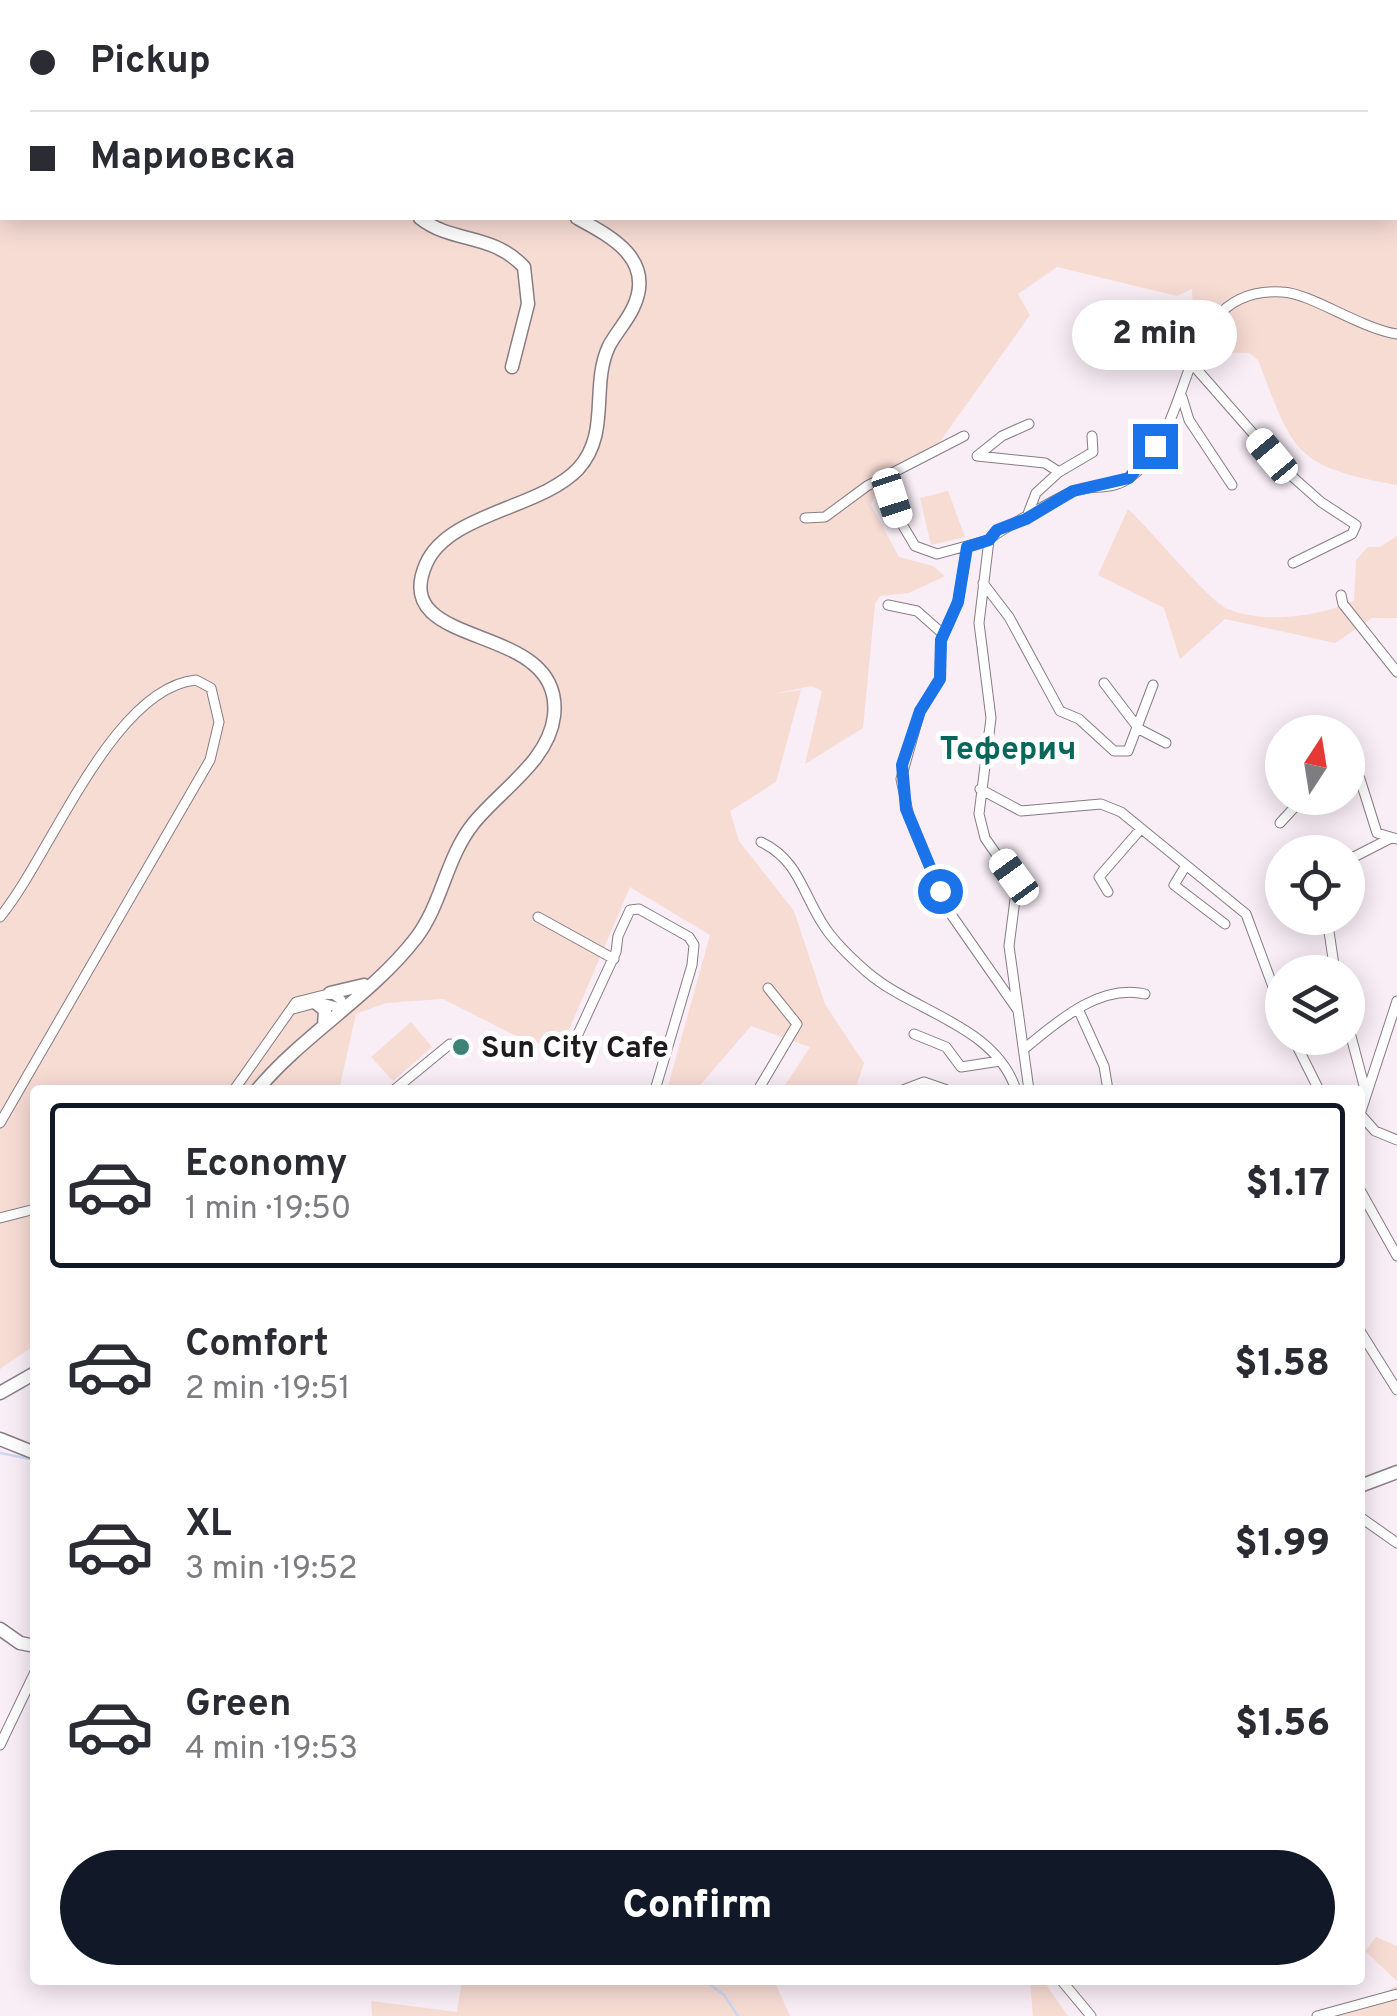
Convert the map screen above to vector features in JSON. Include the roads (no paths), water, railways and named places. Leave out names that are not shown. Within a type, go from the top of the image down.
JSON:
[{"type":"main road","points":[[424,220],[444,230],[490,241],[510,252],[524,267],[528,304],[512,368]]},
{"type":"main road","points":[[262,1085],[419,934],[456,850],[475,822],[538,753],[552,726],[554,700],[540,667],[505,646],[446,624],[425,606],[421,582],[436,546],[471,525],[547,492],[576,470],[594,444],[603,364],[633,309],[639,276],[623,246],[580,220]]},
{"type":"main road","points":[[330,993],[350,990],[375,979]]},
{"type":"main road","points":[[316,1003],[325,1010],[324,1026]]},
{"type":"main road","points":[[0,1393],[30,1376]]},
{"type":"main road","points":[[0,1440],[30,1451]]},
{"type":"main road","points":[[1365,1484],[1397,1472]]},
{"type":"main road","points":[[0,1629],[30,1645]]},
{"type":"street","points":[[1029,1085],[1009,938],[1017,884],[981,828],[980,789],[990,718],[980,651],[989,540],[997,530],[1026,519],[1073,491],[1120,483],[1140,467],[1182,394],[1211,319],[1270,292],[1289,292],[1397,334]]},
{"type":"street","points":[[1193,365],[1286,471],[1321,502],[1356,525],[1352,534],[1293,564]]},
{"type":"street","points":[[1182,394],[1189,420],[1232,485]]},
{"type":"street","points":[[1029,424],[978,451],[978,458],[1045,463],[1058,472]]},
{"type":"street","points":[[805,518],[826,517],[888,477],[964,436]]},
{"type":"street","points":[[1026,519],[1036,493],[1058,472],[1092,452],[1092,436]]},
{"type":"street","points":[[888,477],[899,519],[915,546],[937,554],[989,540]]},
{"type":"street","points":[[967,547],[958,602],[942,634],[940,679],[920,711],[902,765],[904,798],[948,910],[1019,1011]]},
{"type":"street","points":[[983,583],[1009,617],[1060,710],[1079,719],[1120,753],[1128,750],[1139,728],[1152,685]]},
{"type":"street","points":[[1340,595],[1342,604],[1397,672]]},
{"type":"street","points":[[888,605],[917,611],[942,634]]},
{"type":"street","points":[[0,917],[130,722],[171,686],[196,680],[211,688],[219,722],[210,760],[0,1123]]},
{"type":"street","points":[[1104,684],[1139,728],[1166,743]]},
{"type":"street","points":[[980,789],[1021,811],[1112,806],[1184,867],[1236,902],[1250,920],[1265,963]]},
{"type":"street","points":[[1365,796],[1377,833],[1394,839]]},
{"type":"street","points":[[1280,823],[1287,815]]},
{"type":"street","points":[[1108,892],[1100,878],[1139,830]]},
{"type":"street","points":[[1365,852],[1394,839]]},
{"type":"street","points":[[761,842],[779,851],[794,866],[822,924],[870,974],[935,1010],[1000,1061],[1013,1085]]},
{"type":"street","points":[[1184,867],[1175,879],[1178,890],[1225,924]]},
{"type":"street","points":[[578,1034],[633,909],[678,930],[694,945],[692,965],[656,1085]]},
{"type":"street","points":[[538,917],[614,958]]},
{"type":"street","points":[[761,1085],[797,1024],[768,988]]},
{"type":"street","points":[[238,1085],[289,1012],[302,998],[330,993],[341,1000],[343,1010],[316,1003],[289,1012]]},
{"type":"street","points":[[1024,1049],[1106,994],[1145,994]]},
{"type":"street","points":[[1366,1100],[1397,1001]]},
{"type":"street","points":[[1079,1011],[1104,1066],[1107,1085]]},
{"type":"street","points":[[914,1034],[946,1047],[960,1068],[1000,1061]]},
{"type":"street","points":[[400,1085],[450,1044]]},
{"type":"street","points":[[1301,1055],[1316,1085]]},
{"type":"street","points":[[1358,1055],[1364,1085]]},
{"type":"street","points":[[1365,1090],[1366,1100]]},
{"type":"street","points":[[1365,1120],[1375,1131],[1397,1140]]},
{"type":"street","points":[[1365,1199],[1397,1256]]},
{"type":"street","points":[[0,1218],[30,1210]]},
{"type":"street","points":[[1365,1340],[1397,1390]]},
{"type":"street","points":[[1365,1521],[1397,1543]]},
{"type":"street","points":[[0,1746],[30,1683]]},
{"type":"street","points":[[1065,1985],[1090,2016]]},
{"type":"street","points":[[1317,2016],[1397,1994]]},
{"type":"waterway","points":[[0,1453],[30,1459]]},
{"type":"waterway","points":[[711,1985],[724,1995],[738,2016]]},
{"type":"place","name":"Sun City Cafe","points":[[461,1047]]},
{"type":"district","name":"Теферич","points":[[1008,748]]}]
